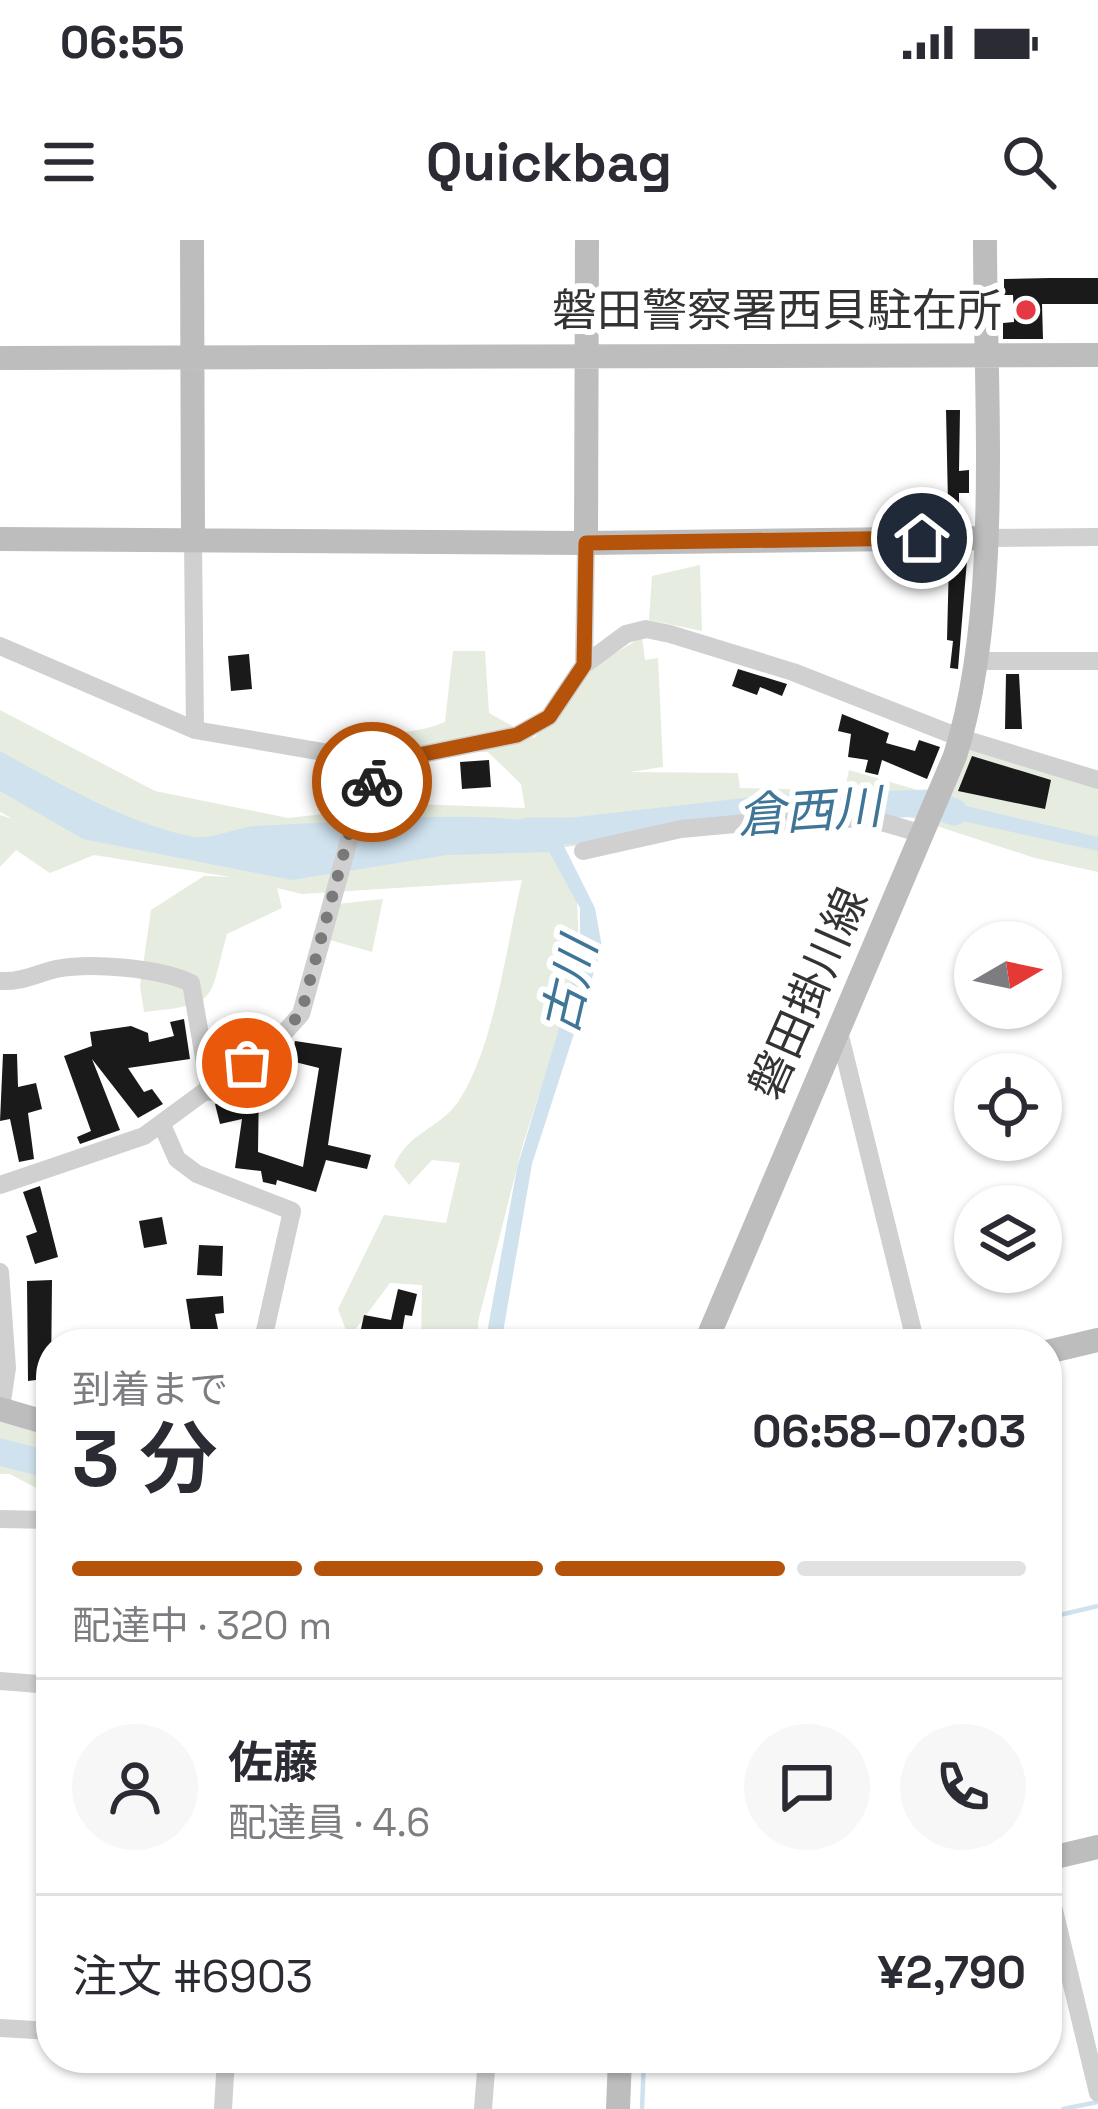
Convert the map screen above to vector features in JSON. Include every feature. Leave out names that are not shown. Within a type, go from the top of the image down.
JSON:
[{"type":"street","points":[[192,240],[195,730]]},
{"type":"street","points":[[584,665],[587,240]]},
{"type":"street","name":"磐田掛川線","points":[[712,1329],[961,738],[978,662],[985,240]]},
{"type":"street","points":[[0,358],[1098,355]]},
{"type":"street","points":[[0,539],[586,543],[1098,537]]},
{"type":"street","points":[[0,1185],[86,1160],[162,1125],[210,1092],[301,1014],[362,793],[399,759],[517,735],[549,717],[584,665],[626,634],[646,629],[793,672],[961,738],[1098,780]]},
{"type":"street","points":[[0,646],[195,730],[370,760],[385,768]]},
{"type":"street","points":[[978,662],[1098,661]]},
{"type":"street","points":[[583,851],[681,829],[746,824],[868,818],[923,834]]},
{"type":"street","points":[[0,981],[25,982],[62,968],[161,969],[191,983],[210,1092]]},
{"type":"street","points":[[838,1028],[912,1329]]},
{"type":"street","points":[[162,1125],[177,1159],[197,1174],[292,1211],[265,1329]]},
{"type":"street","points":[[0,1272],[7,1368],[0,1408],[36,1419]]},
{"type":"street","points":[[1062,1348],[1098,1340]]},
{"type":"street","points":[[0,1519],[36,1520]]},
{"type":"street","points":[[0,1681],[36,1683]]},
{"type":"street","points":[[1062,1855],[1098,1847]]},
{"type":"street","points":[[1062,1943],[1098,2093]]},
{"type":"street","points":[[0,2028],[36,2030]]},
{"type":"street","points":[[223,2109],[225,2073]]},
{"type":"street","points":[[483,2109],[486,2073]]},
{"type":"street","points":[[618,2109],[619,2073]]},
{"type":"shaded area","points":[[700,565],[702,631],[649,620],[652,576]]},
{"type":"shaded area","points":[[642,637],[645,660],[658,658],[663,767],[630,772],[738,773],[740,788],[845,790],[849,770],[938,796],[961,738],[1098,780],[1098,872],[1035,858],[909,817],[849,814],[540,850],[549,852],[577,901],[580,969],[523,1144],[478,1329],[421,1329],[422,1285],[390,1283],[356,1329],[346,1329],[338,1309],[384,1215],[446,1223],[460,1163],[432,1160],[409,1185],[394,1166],[407,1146],[458,1102],[471,1079],[498,995],[522,880],[302,894],[277,888],[282,908],[227,934],[207,996],[186,1006],[144,1012],[140,986],[151,910],[204,876],[231,877],[94,855],[50,873],[16,850],[0,867],[0,815],[13,819],[0,812],[0,710],[155,791],[288,818],[415,804],[525,808],[521,784],[488,752],[438,751],[364,783],[332,771],[334,743],[445,722],[453,651],[485,651],[489,713],[534,738],[596,665]]},
{"type":"shaded area","points":[[383,899],[372,952],[330,940],[337,904]]},
{"type":"shaded area","points":[[0,1421],[36,1429],[36,1488],[10,1474],[0,1474]]},
{"type":"water","points":[[0,751],[118,813],[194,837],[257,826],[409,818],[486,817],[561,825],[561,840],[595,908],[602,947],[532,1164],[504,1329],[488,1329],[517,1168],[580,959],[580,908],[549,852],[447,855],[292,880],[83,839],[0,791]]},
{"type":"water","points":[[949,802],[1098,837],[1098,851],[944,817]]},
{"type":"building","points":[[1098,278],[1098,304],[1042,304],[1043,339],[1003,339],[1003,323],[1014,322],[1013,295],[1004,295],[1004,279]]},
{"type":"building","points":[[946,410],[960,410],[959,471],[969,470],[969,493],[959,493],[959,504],[948,504]]},
{"type":"building","points":[[949,560],[967,560],[958,669],[950,668],[953,641],[947,640]]},
{"type":"building","points":[[249,654],[252,689],[231,691],[228,656]]},
{"type":"building","points":[[738,669],[787,684],[782,696],[760,687],[757,695],[732,686]]},
{"type":"building","points":[[1006,674],[1019,674],[1022,729],[1005,729]]},
{"type":"building","points":[[842,714],[889,733],[886,743],[915,751],[919,740],[940,747],[927,779],[882,760],[878,775],[865,772],[868,760],[848,757],[851,734],[838,731]]},
{"type":"building","points":[[972,756],[1051,780],[1045,809],[958,791]]},
{"type":"building","points":[[489,760],[491,787],[462,789],[460,762]]},
{"type":"building","points":[[184,1019],[190,1059],[128,1068],[144,1092],[152,1089],[163,1104],[138,1118],[92,1059],[120,1130],[80,1144],[77,1137],[91,1131],[64,1056],[92,1046],[90,1032],[131,1026],[148,1033],[149,1042],[174,1036],[170,1022]]},
{"type":"building","points":[[295,1041],[342,1048],[328,1145],[371,1155],[367,1169],[326,1160],[316,1192],[277,1180],[276,1185],[263,1182],[261,1171],[235,1168],[242,1119],[220,1124],[215,1104],[241,1092],[242,1081],[259,1082],[258,1152],[303,1167],[319,1068],[291,1061]]},
{"type":"building","points":[[3,1054],[17,1054],[18,1087],[36,1083],[42,1109],[28,1113],[34,1159],[19,1162],[10,1119],[0,1121]]},
{"type":"building","points":[[40,1186],[58,1257],[35,1264],[26,1236],[37,1232],[23,1192]]},
{"type":"building","points":[[162,1217],[167,1244],[144,1248],[139,1221]]},
{"type":"building","points":[[199,1245],[223,1246],[222,1276],[197,1275]]},
{"type":"building","points":[[52,1280],[52,1329],[36,1329],[36,1380],[28,1381],[27,1281]]},
{"type":"building","points":[[398,1289],[417,1294],[412,1316],[405,1315],[403,1329],[361,1329],[364,1315],[391,1320]]},
{"type":"building","points":[[223,1296],[224,1313],[215,1314],[218,1329],[191,1329],[186,1299]]},
{"type":"waterway","name":"倉西川","points":[[528,831],[574,831],[766,809],[929,803],[954,812]]},
{"type":"waterway","name":"古川","points":[[0,1452],[36,1461]]},
{"type":"waterway","points":[[1062,1614],[1098,1606]]},
{"type":"waterway","points":[[642,2109],[643,2073]]},
{"type":"waterway","points":[[1063,2109],[1098,2102]]},
{"type":"way so far","points":[[247,1063],[301,1014],[354,815],[372,782]]},
{"type":"place","name":"磐田警察署西貝駐在所","points":[[1026,310]]},
{"type":"route","points":[[372,782],[399,759],[517,735],[549,717],[584,665],[586,543],[922,538]]}]
